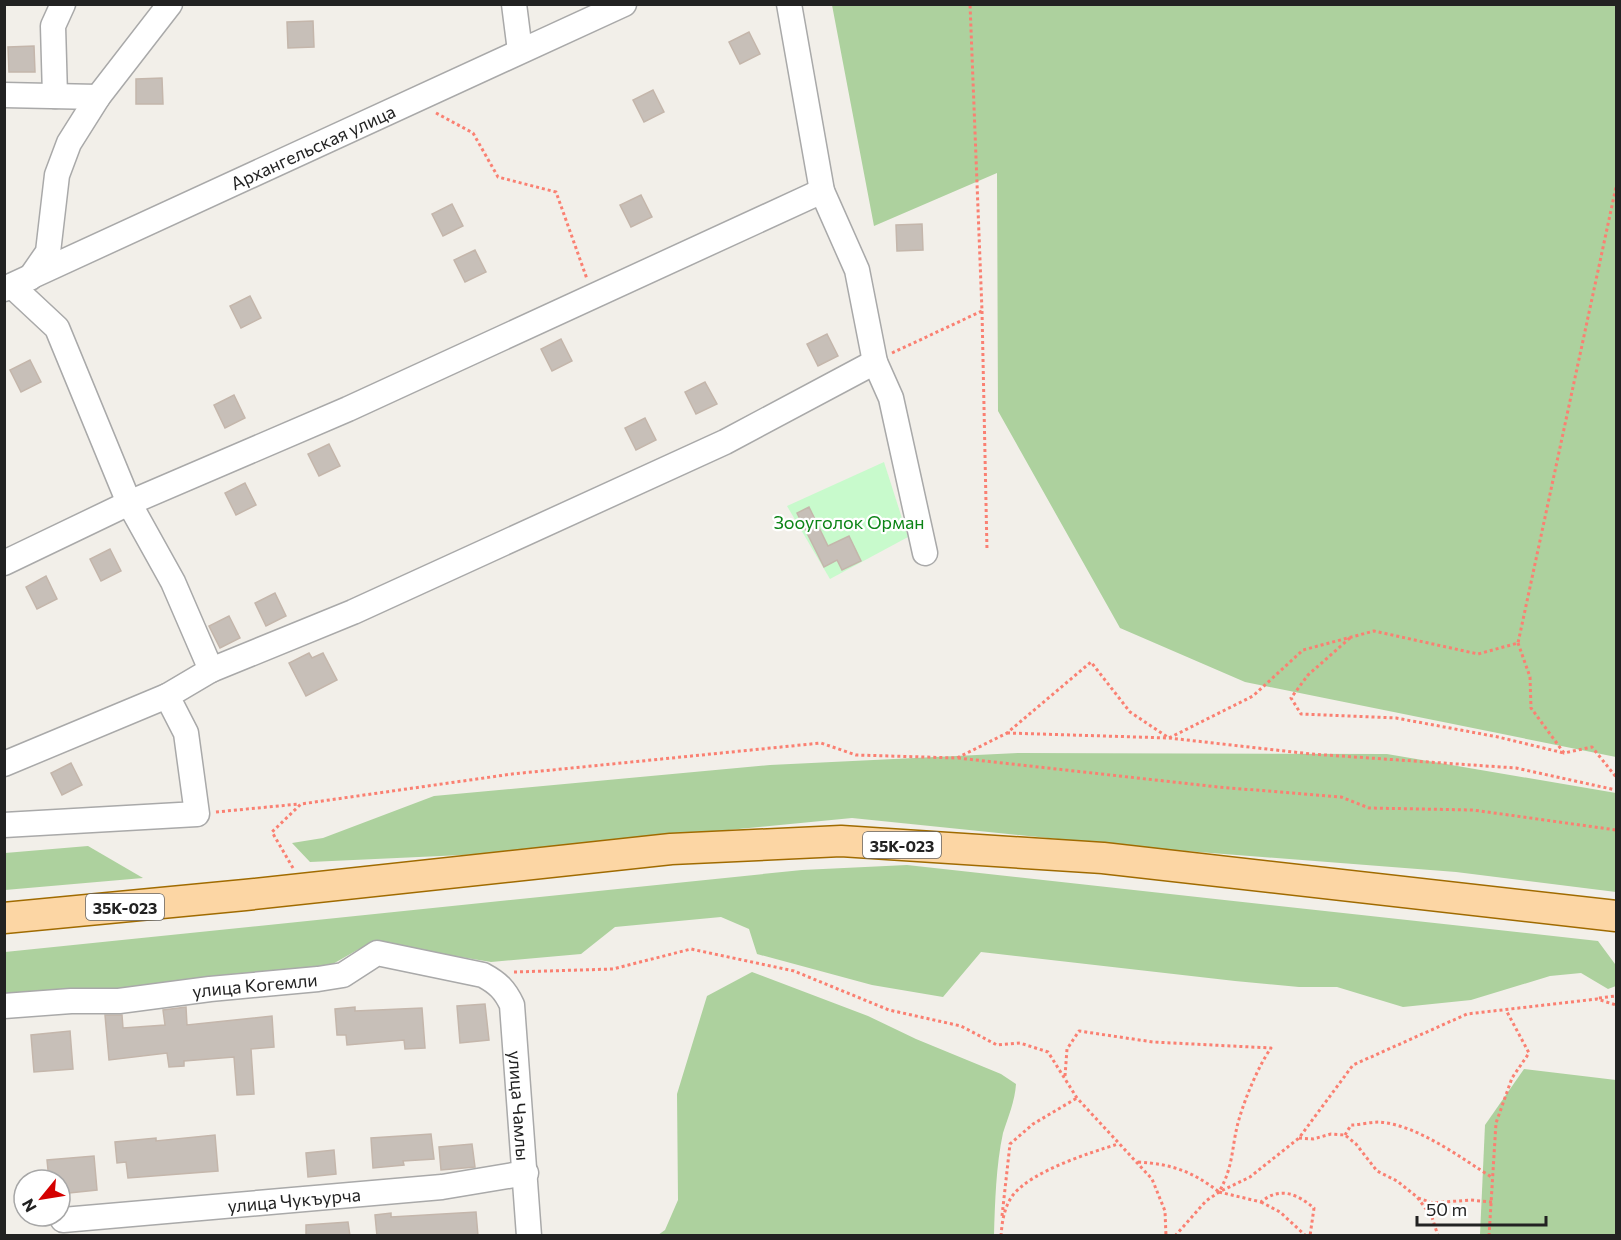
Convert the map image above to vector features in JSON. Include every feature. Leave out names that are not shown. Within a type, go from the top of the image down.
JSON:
[{"type":"main road","name":"35К-023","points":[[4,918],[245,895],[671,849],[841,841],[1103,858],[1617,916]]},
{"type":"street","points":[[55,96],[53,26],[63,4]]},
{"type":"street","points":[[170,4],[98,96],[69,143],[57,175],[48,252],[15,285],[57,328],[129,503],[172,582],[211,670]]},
{"type":"street","points":[[514,4],[520,51]]},
{"type":"street","name":"Архангельская улица","points":[[15,285],[624,4]]},
{"type":"street","points":[[789,4],[822,191],[857,270],[875,362],[891,398],[925,553]]},
{"type":"street","points":[[4,95],[98,96]]},
{"type":"street","points":[[4,562],[129,503],[348,409],[594,298],[822,191]]},
{"type":"street","points":[[4,764],[167,696],[211,670],[352,612],[715,447],[875,362]]},
{"type":"street","points":[[4,825],[197,814],[186,733],[167,696]]},
{"type":"street","name":"улица Когемли","points":[[4,1006],[71,1001],[119,1002],[210,989],[318,979],[343,975],[377,953],[483,975],[496,982]]},
{"type":"street","name":"улица Чамлы","points":[[496,982],[506,992],[513,1005],[529,1236]]},
{"type":"street","name":"улица Чукъурча","points":[[72,1219],[442,1187],[526,1173]]},
{"type":"path","points":[[970,4],[982,311],[987,551]]},
{"type":"path","points":[[414,100],[473,133],[498,177],[556,192],[594,298]]},
{"type":"path","points":[[1564,753],[1531,708],[1530,677],[1518,643],[1617,187]]},
{"type":"path","points":[[875,362],[982,311]]},
{"type":"path","points":[[1169,738],[1253,696],[1303,650],[1374,631],[1478,654],[1518,643]]},
{"type":"path","points":[[1352,637],[1308,675],[1291,698],[1301,714],[1396,718],[1498,737],[1564,753],[1592,747],[1617,777]]},
{"type":"path","points":[[957,758],[1007,734],[1091,662],[1130,712],[1169,738]]},
{"type":"path","points":[[1007,734],[1169,738],[1311,754],[1516,768],[1617,790]]},
{"type":"path","points":[[197,814],[301,804],[512,774],[820,743],[856,755],[957,758],[1341,797],[1369,808],[1473,810],[1617,830]]},
{"type":"path","points":[[299,888],[296,873],[272,832],[301,804]]},
{"type":"path","points":[[496,982],[515,972],[613,969],[691,949],[794,971],[889,1010],[961,1026],[998,1045],[1020,1043],[1048,1052],[1077,1098],[1152,1179],[1165,1211],[1166,1236]]},
{"type":"path","points":[[1175,1236],[1206,1201],[1250,1177],[1299,1138],[1353,1065],[1467,1014],[1617,996]]},
{"type":"path","points":[[1597,999],[1617,1005]]},
{"type":"path","points":[[1489,1236],[1496,1123],[1512,1078],[1529,1053],[1506,1010]]},
{"type":"path","points":[[1065,1077],[1067,1049],[1079,1032],[1153,1042],[1270,1048],[1261,1063],[1240,1117],[1227,1178],[1219,1192]]},
{"type":"path","points":[[1001,1236],[1010,1144],[1034,1124],[1077,1098]]},
{"type":"path","points":[[1345,1135],[1351,1125],[1378,1122],[1398,1126],[1415,1132],[1493,1178]]},
{"type":"path","points":[[1299,1138],[1313,1139],[1331,1134],[1345,1135],[1356,1144],[1377,1171],[1397,1181],[1417,1197],[1432,1217],[1438,1236]]},
{"type":"path","points":[[1002,1219],[1013,1196],[1035,1176],[1118,1144]]},
{"type":"path","points":[[1138,1162],[1165,1164],[1204,1180],[1219,1192],[1261,1202],[1280,1212],[1308,1236],[1314,1208],[1302,1198],[1290,1192],[1266,1197],[1261,1202]]},
{"type":"path","points":[[1417,1197],[1433,1203],[1470,1200],[1492,1202]]},
{"type":"green space","points":[[832,5],[1616,5],[1616,757],[1245,682],[1120,628],[998,411],[997,173],[874,226]]},
{"type":"green space","name":"Зооуголок Орман","points":[[884,462],[908,537],[830,579],[787,506]]},
{"type":"green space","points":[[1018,753],[1387,754],[1616,793],[1616,892],[1456,872],[1147,848],[852,818],[484,854],[310,862],[292,843],[323,838],[434,796],[770,765]]},
{"type":"green space","points":[[88,846],[143,878],[5,890],[5,853]]},
{"type":"green space","points":[[907,865],[1598,941],[1615,964],[1616,986],[1608,989],[1581,973],[1550,976],[1471,1000],[1403,1007],[1337,987],[1299,987],[1235,981],[981,952],[943,997],[872,985],[757,954],[749,929],[721,917],[615,927],[581,954],[491,962],[388,945],[359,949],[331,965],[118,995],[5,998],[5,952],[802,870]]},
{"type":"green space","points":[[752,972],[868,1016],[916,1039],[1001,1074],[1016,1084],[999,1158],[994,1235],[658,1235],[665,1230],[678,1200],[677,1094],[707,996]]},
{"type":"green space","points":[[1524,1069],[1616,1080],[1616,1235],[1480,1235],[1485,1125]]},
{"type":"building","points":[[313,21],[314,47],[288,48],[287,22]]},
{"type":"building","points":[[749,32],[760,54],[740,64],[729,42]]},
{"type":"building","points":[[34,46],[35,72],[9,72],[8,47]]},
{"type":"building","points":[[162,78],[163,104],[136,104],[136,79]]},
{"type":"building","points":[[653,90],[664,112],[644,122],[633,100]]},
{"type":"building","points":[[641,195],[652,217],[631,227],[620,205]]},
{"type":"building","points":[[452,204],[463,226],[443,236],[432,214]]},
{"type":"building","points":[[922,224],[923,250],[897,251],[896,225]]},
{"type":"building","points":[[475,250],[486,272],[465,282],[454,260]]},
{"type":"building","points":[[250,296],[261,318],[241,328],[230,306]]},
{"type":"building","points":[[827,334],[838,356],[818,366],[807,344]]},
{"type":"building","points":[[561,339],[572,361],[552,371],[541,349]]},
{"type":"building","points":[[30,360],[41,382],[21,392],[10,370]]},
{"type":"building","points":[[705,382],[717,404],[696,414],[685,392]]},
{"type":"building","points":[[234,395],[245,418],[225,428],[214,405]]},
{"type":"building","points":[[645,418],[656,440],[636,450],[625,428]]},
{"type":"building","points":[[329,444],[340,466],[319,476],[308,454]]},
{"type":"building","points":[[245,483],[256,505],[236,515],[225,493]]},
{"type":"building","points":[[809,507],[828,546],[849,536],[861,561],[842,570],[837,560],[824,567],[797,513]]},
{"type":"building","points":[[110,549],[121,571],[101,581],[90,559]]},
{"type":"building","points":[[46,576],[57,599],[37,609],[26,587]]},
{"type":"building","points":[[275,593],[286,616],[266,626],[255,603]]},
{"type":"building","points":[[229,616],[240,638],[220,648],[209,626]]},
{"type":"building","points":[[309,653],[312,658],[323,653],[337,680],[306,696],[289,663]]},
{"type":"building","points":[[71,763],[82,785],[62,795],[51,773]]},
{"type":"building","points":[[485,1004],[489,1040],[460,1043],[457,1006]]},
{"type":"building","points":[[186,1007],[187,1025],[272,1016],[274,1047],[251,1049],[254,1094],[237,1095],[234,1057],[184,1061],[184,1066],[169,1067],[167,1053],[109,1060],[105,1015],[122,1015],[123,1028],[165,1025],[163,1010]]},
{"type":"building","points":[[355,1007],[355,1011],[422,1008],[425,1048],[405,1049],[404,1040],[347,1045],[346,1035],[337,1035],[335,1009]]},
{"type":"building","points":[[70,1031],[73,1069],[34,1072],[31,1035]]},
{"type":"building","points":[[431,1134],[434,1159],[403,1161],[404,1165],[373,1168],[371,1138]]},
{"type":"building","points":[[215,1135],[218,1171],[128,1178],[126,1162],[117,1163],[115,1142],[156,1138],[156,1141]]},
{"type":"building","points":[[472,1144],[475,1167],[441,1170],[439,1147]]},
{"type":"building","points":[[334,1150],[336,1174],[308,1177],[306,1153]]},
{"type":"building","points":[[94,1156],[97,1190],[72,1193],[72,1168],[48,1168],[47,1160]]},
{"type":"building","points":[[476,1212],[478,1236],[377,1236],[375,1215],[391,1213],[391,1217]]},
{"type":"building","points":[[348,1222],[350,1236],[306,1236],[306,1225]]}]
